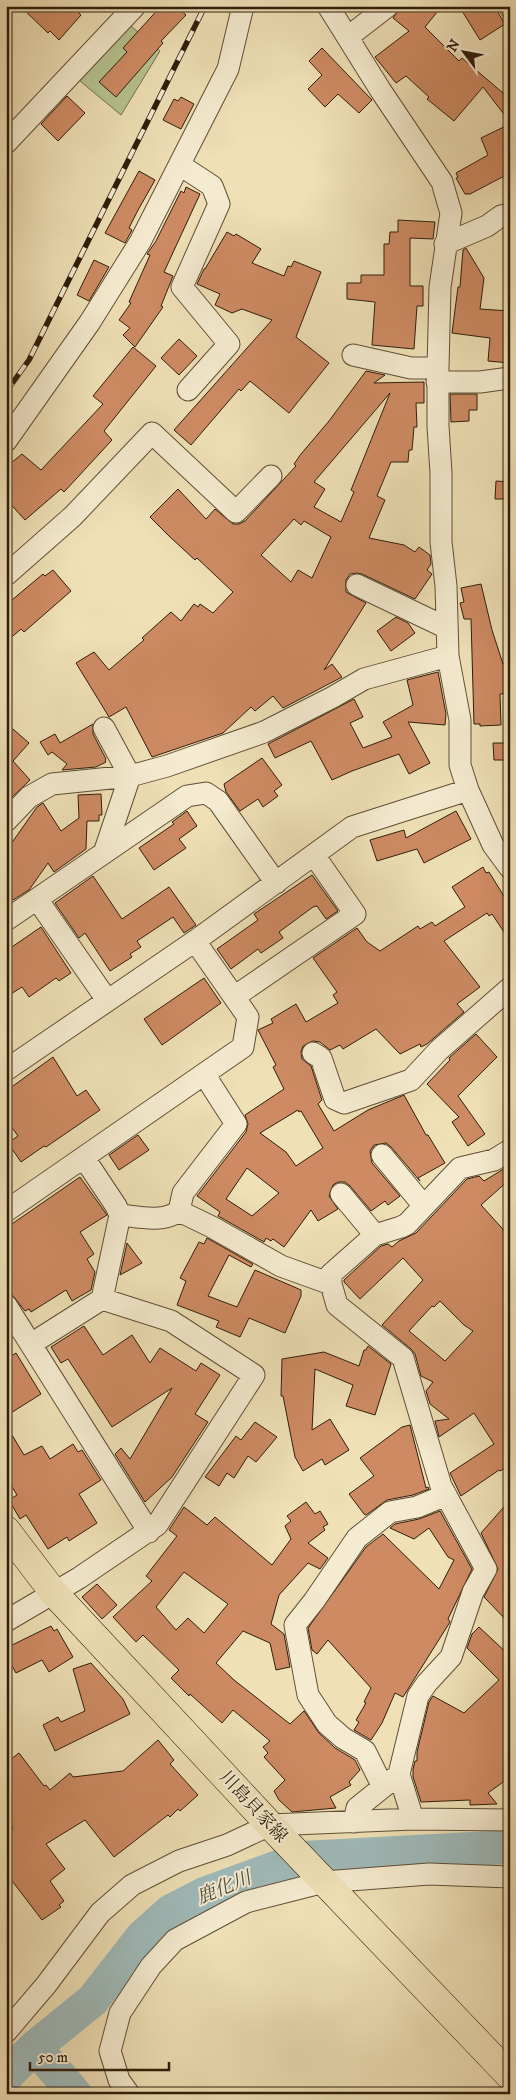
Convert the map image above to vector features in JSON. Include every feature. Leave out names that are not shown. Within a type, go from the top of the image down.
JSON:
[{"type":"main road","name":"川島貝家線","points":[[6,1530],[54,1593],[270,1825],[510,2076]]},
{"type":"street","points":[[6,143],[135,6]]},
{"type":"street","points":[[6,441],[100,306],[140,242],[228,69],[242,6]]},
{"type":"street","points":[[328,6],[381,91],[442,182],[451,213],[440,287],[438,375],[441,542],[446,586],[448,656],[460,720],[460,765],[468,790],[493,845],[510,868]]},
{"type":"street","points":[[348,37],[388,6]]},
{"type":"street","points":[[180,165],[212,186],[219,204],[182,287],[229,344],[188,390]]},
{"type":"street","points":[[445,244],[487,226],[501,216],[510,214]]},
{"type":"street","points":[[353,355],[438,375],[480,382],[510,378]]},
{"type":"street","points":[[6,575],[73,516],[152,433],[236,512],[271,476]]},
{"type":"street","points":[[357,585],[447,628]]},
{"type":"street","points":[[6,821],[28,797],[52,784],[130,776],[167,766],[264,732],[364,679],[448,656]]},
{"type":"street","points":[[104,728],[130,776],[104,852]]},
{"type":"street","points":[[6,1070],[195,941],[352,827],[468,790]]},
{"type":"street","points":[[6,920],[187,796],[206,793],[218,802],[276,883]]},
{"type":"street","points":[[234,997],[355,914],[314,855]]},
{"type":"street","points":[[37,899],[108,1000]]},
{"type":"street","points":[[6,1211],[243,1047],[248,1017],[195,941]]},
{"type":"street","points":[[313,1053],[321,1058],[335,1099],[344,1103],[384,1090],[411,1080],[440,1050],[510,988]]},
{"type":"street","points":[[120,1215],[156,1218],[172,1216],[179,1211],[183,1192],[236,1124],[204,1074]]},
{"type":"street","points":[[413,1819],[399,1774],[418,1696],[427,1683],[451,1657],[473,1592],[486,1569],[440,1486],[403,1358],[337,1305],[331,1284],[331,1274],[376,1235],[407,1224],[460,1168],[494,1160],[510,1150]]},
{"type":"street","points":[[382,1155],[423,1205]]},
{"type":"street","points":[[84,1158],[120,1215],[102,1298]]},
{"type":"street","points":[[341,1194],[376,1235]]},
{"type":"street","points":[[179,1211],[212,1227],[281,1266],[331,1284]]},
{"type":"street","points":[[6,1622],[149,1532],[157,1525],[259,1376],[171,1321],[102,1298],[94,1301],[31,1344]]},
{"type":"street","points":[[6,1305],[149,1532]]},
{"type":"street","points":[[383,1787],[365,1751],[343,1738],[327,1724],[308,1695],[295,1625],[314,1601],[357,1538],[390,1512],[417,1507],[446,1495]]},
{"type":"street","points":[[354,1822],[357,1808],[399,1774]]},
{"type":"street","points":[[7,2029],[46,1986],[100,1913],[132,1885],[179,1861],[227,1845],[270,1825],[413,1819],[510,1820]]},
{"type":"street","points":[[129,2094],[119,2080],[110,2051],[120,2013],[151,1966],[175,1940],[246,1902],[324,1882],[429,1874],[510,1877]]},
{"type":"green space","points":[[124,20],[160,51],[121,115],[74,76]]},
{"type":"building","points":[[20,6],[72,6],[81,15],[59,40],[50,31],[48,33]]},
{"type":"building","points":[[161,6],[176,6],[186,15],[161,41],[163,43],[116,97],[99,82],[127,52],[123,48]]},
{"type":"building","points":[[401,6],[442,6],[425,27],[459,61],[462,58],[510,99],[510,122],[483,87],[454,121],[427,99],[429,97],[406,76],[396,83],[375,57],[409,31],[393,18]]},
{"type":"building","points":[[459,6],[494,6],[505,24],[480,40]]},
{"type":"building","points":[[322,48],[372,100],[359,113],[338,94],[325,107],[308,89],[322,75],[309,61]]},
{"type":"building","points":[[67,96],[85,113],[58,141],[41,124]]},
{"type":"building","points":[[181,97],[194,104],[181,129],[163,120],[174,99],[178,101]]},
{"type":"building","points":[[510,124],[510,173],[470,194],[465,194],[456,178],[458,177],[456,173],[488,155],[481,138]]},
{"type":"building","points":[[139,171],[155,180],[129,228],[132,230],[125,243],[105,233]]},
{"type":"building","points":[[186,187],[200,194],[164,272],[173,276],[161,306],[163,307],[135,347],[123,335],[130,328],[119,320],[131,303],[129,302],[150,255],[147,254],[156,241],[181,191],[184,193]]},
{"type":"building","points":[[398,220],[435,222],[433,239],[410,238],[410,286],[423,286],[423,306],[417,306],[414,349],[372,345],[375,302],[347,299],[347,283],[361,283],[361,275],[384,275],[384,244],[389,244],[390,232],[398,232]]},
{"type":"building","points":[[227,232],[234,236],[236,234],[261,249],[252,263],[284,276],[288,266],[291,267],[294,261],[321,272],[296,337],[329,363],[289,413],[250,381],[241,391],[239,389],[191,445],[174,430],[272,320],[242,309],[232,313],[215,305],[220,294],[197,284]]},
{"type":"building","points":[[466,248],[484,278],[480,309],[510,311],[510,363],[488,361],[490,338],[452,333],[458,287],[460,287],[463,250]]},
{"type":"building","points":[[94,260],[109,267],[89,301],[77,295]]},
{"type":"building","points":[[179,339],[197,356],[179,375],[161,358]]},
{"type":"building","points":[[133,347],[156,366],[104,431],[112,440],[64,492],[61,489],[25,520],[6,499],[6,467],[22,454],[41,470],[103,404],[93,396]]},
{"type":"building","points":[[366,371],[385,375],[374,383],[424,382],[424,403],[416,403],[417,427],[414,427],[412,450],[409,450],[408,462],[391,462],[377,496],[385,500],[369,538],[404,545],[415,552],[419,547],[430,555],[431,564],[427,570],[432,574],[415,599],[362,574],[350,574],[346,580],[346,592],[366,603],[324,670],[332,664],[342,677],[283,708],[273,696],[255,711],[251,707],[223,733],[152,757],[126,707],[109,717],[76,663],[94,652],[109,670],[144,640],[142,638],[171,612],[181,621],[194,604],[198,607],[200,604],[213,613],[233,592],[197,558],[195,560],[150,517],[178,489],[206,519],[215,509],[233,524],[245,521],[296,466],[294,464],[301,454],[329,421]],"holes":[[[390,393],[351,490],[354,492],[341,522],[314,507],[325,489],[314,482]],[[294,519],[301,525],[304,521],[331,537],[312,578],[298,570],[291,582],[261,555]]]},
{"type":"building","points":[[450,394],[477,394],[477,410],[469,410],[469,421],[451,422]]},
{"type":"building","points":[[496,481],[510,482],[510,499],[495,499]]},
{"type":"building","points":[[53,570],[71,591],[24,632],[21,629],[6,642],[6,605],[43,574],[45,576]]},
{"type":"building","points":[[481,584],[492,630],[503,664],[510,663],[510,693],[500,694],[501,725],[480,726],[480,724],[474,724],[471,619],[464,619],[460,603],[464,602],[461,588]]},
{"type":"building","points":[[396,617],[408,623],[415,633],[391,651],[377,631]]},
{"type":"building","points":[[438,672],[446,714],[445,725],[408,722],[430,763],[409,774],[399,754],[332,780],[311,741],[275,758],[268,744],[354,699],[363,717],[350,723],[363,748],[392,737],[383,722],[413,705],[407,680]]},
{"type":"building","points":[[6,723],[29,743],[13,761],[30,780],[6,803]]},
{"type":"building","points":[[93,724],[93,734],[106,759],[106,762],[96,767],[62,770],[67,764],[52,752],[48,755],[40,742],[55,734],[60,743]]},
{"type":"building","points":[[493,743],[510,743],[510,760],[494,760]]},
{"type":"building","points":[[262,758],[282,785],[274,791],[278,796],[263,807],[258,799],[240,811],[226,792],[224,784]]},
{"type":"building","points":[[101,794],[102,815],[99,815],[99,821],[87,821],[86,849],[54,872],[48,863],[29,890],[13,900],[6,891],[6,851],[37,807],[43,803],[61,831],[79,818],[78,795]]},
{"type":"building","points":[[187,811],[197,826],[179,839],[186,848],[154,870],[139,848],[174,824],[172,822]]},
{"type":"building","points":[[456,811],[471,839],[424,863],[417,849],[377,861],[370,840],[404,830],[406,838]]},
{"type":"building","points":[[483,867],[486,873],[489,872],[510,906],[510,941],[492,914],[489,916],[487,913],[444,941],[480,987],[457,1004],[464,1012],[427,1044],[421,1047],[420,1044],[400,1054],[376,1029],[343,1049],[340,1045],[330,1050],[320,1042],[313,1041],[303,1046],[301,1052],[302,1059],[311,1066],[322,1100],[318,1104],[334,1131],[368,1110],[404,1095],[426,1135],[428,1135],[445,1163],[418,1178],[420,1181],[386,1143],[374,1145],[370,1151],[372,1163],[400,1196],[388,1205],[385,1201],[371,1211],[350,1186],[345,1182],[338,1182],[333,1185],[329,1196],[338,1209],[318,1221],[311,1210],[284,1247],[273,1239],[271,1241],[266,1238],[264,1242],[218,1216],[220,1212],[197,1196],[246,1132],[248,1124],[245,1115],[284,1089],[273,1067],[276,1065],[258,1030],[273,1023],[271,1019],[296,1004],[306,1022],[338,1003],[333,995],[337,992],[313,958],[357,928],[367,942],[380,951],[418,926],[420,929],[432,922],[435,926],[465,907],[452,887]],"holes":[[[298,1110],[299,1112],[301,1111],[323,1148],[296,1166],[286,1152],[260,1133]],[[247,1168],[279,1193],[252,1216],[226,1199]]]},
{"type":"building","points":[[312,875],[338,911],[326,919],[317,906],[313,907],[279,932],[283,938],[261,953],[258,949],[231,969],[217,949],[258,920],[254,914]]},
{"type":"building","points":[[93,876],[122,919],[169,887],[196,925],[184,933],[173,917],[137,941],[141,947],[130,954],[132,957],[110,971],[85,933],[79,938],[55,903]]},
{"type":"building","points":[[41,927],[71,973],[59,981],[56,978],[29,997],[22,987],[6,997],[6,951]]},
{"type":"building","points":[[204,978],[221,1003],[162,1045],[144,1019]]},
{"type":"building","points":[[476,1034],[497,1057],[458,1096],[485,1134],[468,1146],[452,1122],[459,1117],[427,1084],[450,1060],[449,1058]]},
{"type":"building","points":[[53,1057],[77,1096],[86,1090],[100,1110],[21,1162],[8,1143],[18,1136],[6,1119],[6,1091]]},
{"type":"building","points":[[138,1135],[149,1150],[119,1170],[109,1155]]},
{"type":"building","points":[[510,1165],[510,1179],[481,1205],[510,1237],[510,1469],[508,1466],[499,1470],[461,1496],[450,1473],[494,1444],[474,1413],[439,1437],[435,1421],[449,1419],[430,1404],[426,1391],[433,1382],[421,1376],[415,1354],[411,1349],[382,1325],[423,1280],[403,1258],[360,1299],[344,1280],[381,1246],[388,1244],[392,1247],[399,1241],[416,1233],[467,1179],[479,1176],[484,1181]],"holes":[[[440,1301],[464,1325],[473,1331],[445,1361],[409,1331],[432,1306],[434,1307]]]},
{"type":"building","points":[[80,1177],[107,1215],[80,1232],[94,1254],[87,1259],[95,1272],[91,1290],[72,1301],[66,1290],[31,1312],[29,1309],[25,1311],[6,1287],[6,1228]]},
{"type":"building","points":[[207,1238],[253,1264],[251,1267],[229,1255],[208,1296],[237,1307],[255,1270],[301,1290],[301,1296],[285,1333],[249,1318],[240,1337],[216,1327],[219,1321],[177,1305],[186,1281],[180,1278],[199,1242],[204,1244]]},
{"type":"building","points":[[127,1243],[142,1263],[120,1275]]},
{"type":"building","points":[[84,1326],[103,1355],[132,1335],[150,1363],[160,1348],[196,1371],[201,1363],[220,1375],[195,1414],[208,1422],[172,1477],[145,1502],[115,1454],[121,1448],[130,1459],[172,1388],[112,1427],[68,1359],[61,1363],[51,1347]]},
{"type":"building","points":[[368,1346],[391,1364],[375,1415],[346,1406],[353,1385],[315,1369],[312,1430],[330,1419],[349,1450],[325,1465],[322,1459],[303,1471],[295,1457],[283,1396],[281,1396],[282,1359],[324,1352],[359,1366],[364,1350]]},
{"type":"building","points":[[16,1353],[41,1394],[6,1416],[6,1359]]},
{"type":"building","points":[[255,1422],[277,1437],[256,1462],[248,1456],[234,1478],[227,1473],[219,1486],[205,1477],[236,1436],[241,1440]]},
{"type":"building","points":[[6,1425],[24,1455],[42,1446],[50,1459],[73,1444],[78,1452],[82,1450],[101,1480],[79,1494],[97,1523],[69,1541],[67,1537],[48,1549],[26,1515],[20,1519],[9,1500],[17,1495],[6,1477]]},
{"type":"building","points":[[410,1425],[426,1488],[428,1487],[429,1489],[413,1495],[387,1500],[366,1515],[364,1514],[349,1494],[374,1476],[360,1458],[402,1427]]},
{"type":"building","points":[[510,1500],[510,1624],[484,1597],[498,1569],[481,1533]]},
{"type":"building","points":[[306,1502],[315,1514],[320,1511],[328,1524],[323,1527],[325,1530],[308,1543],[328,1558],[320,1569],[308,1563],[279,1595],[271,1624],[284,1634],[290,1667],[276,1670],[270,1643],[243,1631],[216,1663],[234,1680],[290,1724],[304,1711],[319,1733],[335,1748],[355,1760],[360,1770],[349,1782],[351,1785],[330,1797],[336,1808],[292,1812],[279,1800],[274,1791],[285,1780],[264,1757],[268,1753],[263,1747],[270,1741],[233,1710],[222,1723],[190,1694],[189,1696],[171,1678],[179,1670],[143,1635],[136,1642],[113,1617],[152,1581],[146,1576],[177,1536],[169,1530],[184,1507],[207,1525],[215,1517],[272,1565],[291,1539],[285,1526],[291,1521],[287,1516]],"holes":[[[184,1572],[228,1604],[204,1633],[188,1618],[176,1630],[156,1607]]]},
{"type":"building","points":[[440,1511],[472,1569],[448,1619],[450,1622],[403,1697],[395,1693],[382,1723],[371,1740],[354,1730],[359,1722],[356,1720],[366,1703],[364,1702],[371,1688],[328,1640],[317,1654],[312,1650],[308,1628],[366,1547],[383,1534],[439,1589],[454,1560],[448,1557],[429,1528],[414,1539],[390,1528],[395,1524],[419,1519]]},
{"type":"building","points":[[97,1584],[117,1605],[102,1619],[82,1597]]},
{"type":"building","points":[[51,1626],[54,1631],[57,1629],[73,1657],[49,1672],[42,1660],[16,1673],[6,1655],[6,1648]]},
{"type":"building","points":[[479,1627],[510,1656],[510,1777],[488,1793],[497,1804],[470,1805],[470,1800],[421,1802],[413,1777],[413,1769],[415,1761],[417,1761],[417,1752],[429,1702],[433,1696],[464,1713],[499,1680],[467,1648],[472,1634]]},
{"type":"building","points":[[91,1663],[123,1699],[130,1714],[55,1751],[43,1725],[58,1717],[61,1722],[85,1711],[73,1669]]},
{"type":"building","points":[[158,1740],[174,1760],[170,1764],[198,1795],[180,1811],[178,1809],[170,1817],[168,1815],[114,1857],[85,1820],[46,1844],[65,1869],[50,1881],[64,1901],[59,1905],[61,1907],[42,1920],[6,1873],[6,1833],[13,1828],[6,1818],[6,1763],[19,1753],[44,1786],[46,1785],[50,1790],[70,1773],[73,1777],[123,1771]]},
{"type":"waterway","name":"鹿化川","points":[[6,2076],[35,2047],[93,2000],[142,1937],[171,1911],[204,1894],[303,1858],[510,1847]]},
{"type":"waterway","points":[[35,2047],[75,2094]]},
{"type":"railway","points":[[6,392],[29,360],[205,6]]}]
